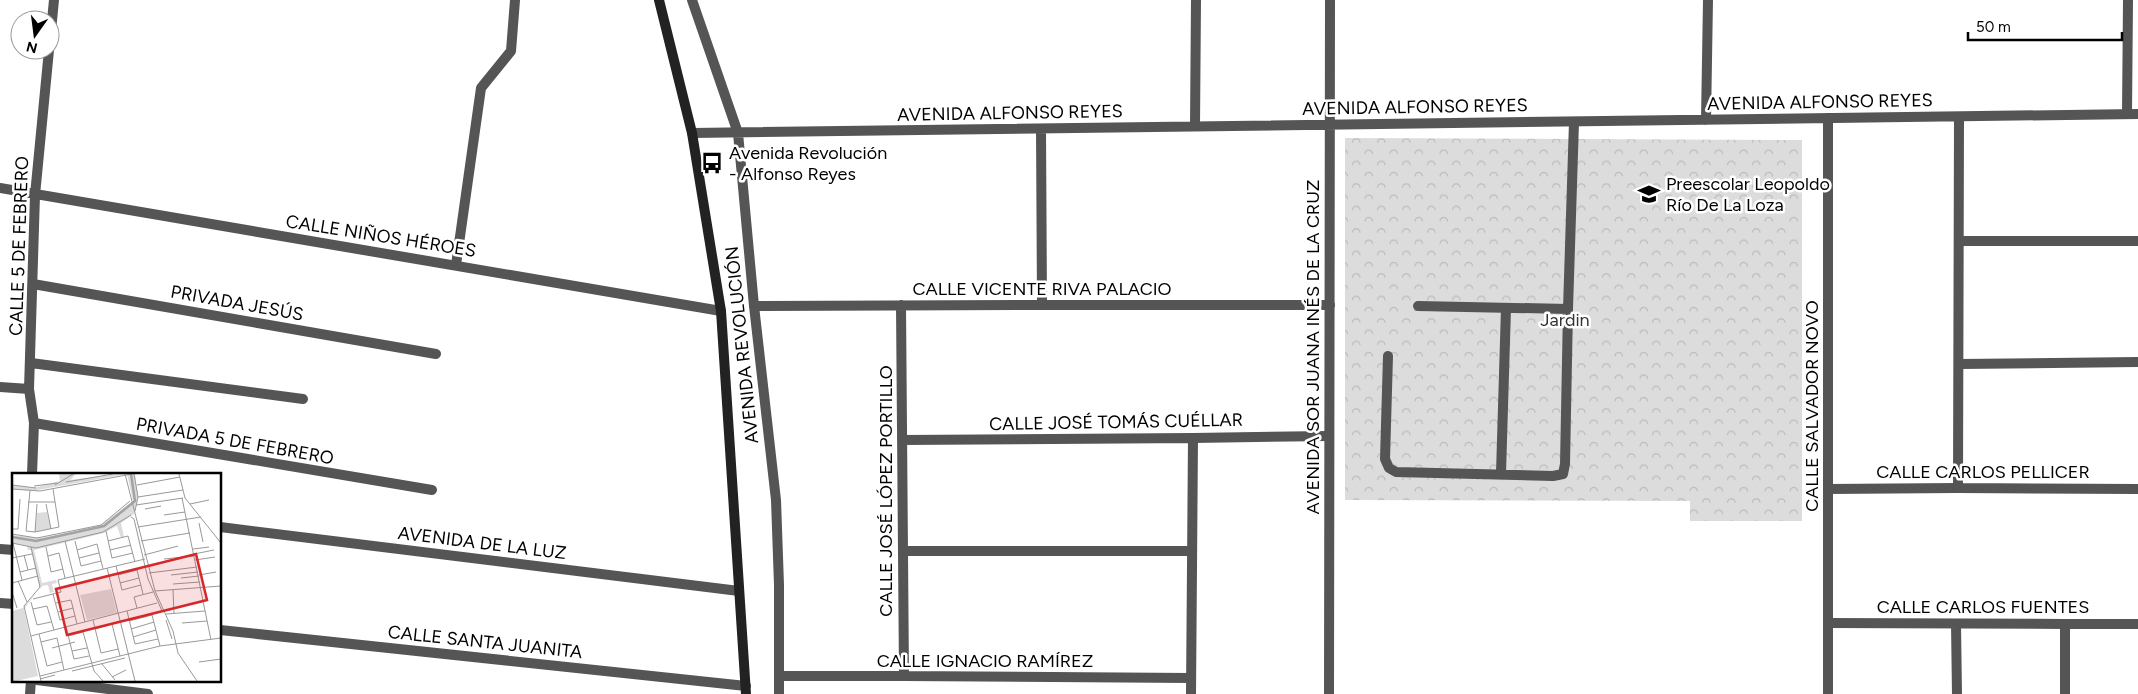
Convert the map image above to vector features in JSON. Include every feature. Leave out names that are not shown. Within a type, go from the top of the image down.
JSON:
[{"type":"main road","name":"AVENIDA REVOLUCIÓN","points":[[659,0],[692,133],[721,311],[746,690]]},
{"type":"street","points":[[456,265],[481,88],[511,51],[515,0]]},
{"type":"street","name":"AVENIDA REVOLUCIÓN","points":[[692,0],[738,132],[754,306],[776,500],[779,585],[779,694]]},
{"type":"street","points":[[1195,126],[1196,0]]},
{"type":"street","name":"AVENIDA SOR JUANA INÉS DE LA CRUZ","points":[[1329,694],[1330,0]]},
{"type":"street","points":[[1706,120],[1708,0]]},
{"type":"street","points":[[2127,114],[2128,0]]},
{"type":"street","name":"CALLE 5 DE FEBRERO","points":[[32,473],[34,423],[29,389],[35,195],[48,60]]},
{"type":"street","name":"AVENIDA ALFONSO REYES","points":[[692,133],[2138,114]]},
{"type":"street","points":[[1958,488],[1960,117]]},
{"type":"street","name":"CALLE SALVADOR NOVO","points":[[1828,118],[1828,694]]},
{"type":"street","points":[[1388,356],[1385,459],[1389,468],[1396,472],[1501,473],[1553,476],[1563,474],[1566,464],[1568,309],[1574,122]]},
{"type":"street","points":[[1041,128],[1042,305]]},
{"type":"street","name":"CALLE NIÑOS HÉROES","points":[[0,188],[721,311]]},
{"type":"street","points":[[1959,241],[2138,241]]},
{"type":"street","name":"PRIVADA JESÚS","points":[[33,284],[436,354]]},
{"type":"street","name":"CALLE JOSÉ LÓPEZ PORTILLO","points":[[901,305],[904,676]]},
{"type":"street","name":"CALLE VICENTE RIVA PALACIO","points":[[754,306],[1330,305]]},
{"type":"street","points":[[1418,306],[1568,309]]},
{"type":"street","points":[[1501,473],[1506,308]]},
{"type":"street","points":[[1959,364],[2138,362]]},
{"type":"street","points":[[31,363],[302,399]]},
{"type":"street","points":[[0,387],[29,389]]},
{"type":"street","name":"PRIVADA 5 DE FEBRERO","points":[[34,423],[432,490]]},
{"type":"street","name":"CALLE JOSÉ TOMÁS CUÉLLAR","points":[[902,440],[1329,436]]},
{"type":"street","points":[[1191,694],[1193,438]]},
{"type":"street","name":"CALLE CARLOS PELLICER","points":[[1828,489],[2138,489]]},
{"type":"street","name":"AVENIDA DE LA LUZ","points":[[221,527],[740,591]]},
{"type":"street","points":[[903,551],[1192,551]]},
{"type":"street","name":"CALLE CARLOS FUENTES","points":[[1828,623],[2138,624]]},
{"type":"street","points":[[1956,624],[1956,694]]},
{"type":"street","points":[[2065,624],[2065,694]]},
{"type":"street","name":"CALLE SANTA JUANITA","points":[[221,630],[746,690]]},
{"type":"street","name":"CALLE IGNACIO RAMÍREZ","points":[[779,676],[1191,678]]},
{"type":"street","points":[[52,682],[148,694]]},
{"type":"green space","name":"Jardin","points":[[1345,138],[1802,140],[1802,521],[1690,521],[1690,501],[1345,500]]},
{"type":"place","name":"Avenida Revolución - Alfonso Reyes","points":[[712,163]]},
{"type":"place","name":"Preescolar Leopoldo Río De La Loza","points":[[1649,194]]}]
